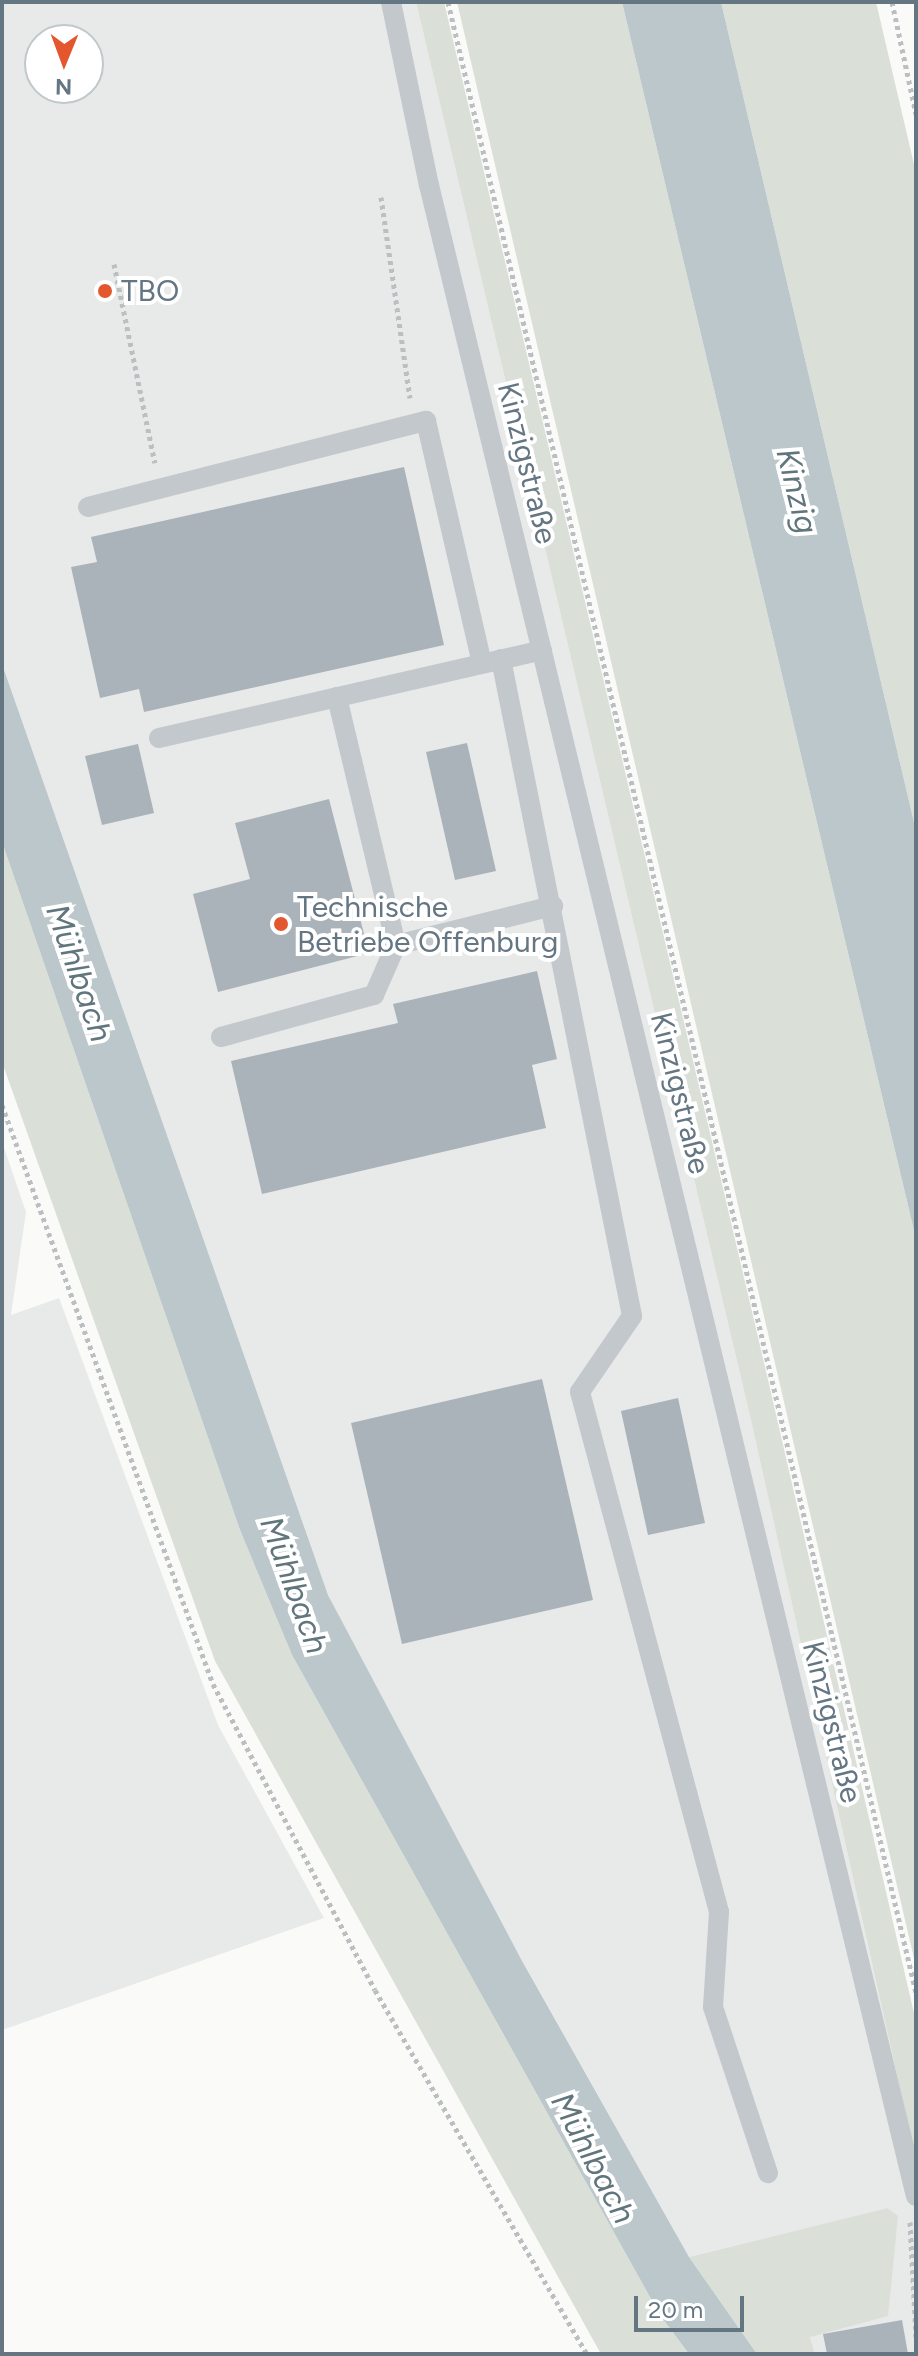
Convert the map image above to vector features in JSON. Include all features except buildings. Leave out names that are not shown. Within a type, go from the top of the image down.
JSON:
[{"type":"lane","name":"Kinzigstraße","points":[[391,2],[542,650],[916,2196]]},
{"type":"lane","points":[[88,507],[426,421],[553,906],[632,1316],[580,1392],[719,1912],[713,2007],[768,2173]]},
{"type":"lane","points":[[159,738],[542,650]]},
{"type":"lane","points":[[221,1037],[374,995],[396,945],[337,697]]},
{"type":"lane","points":[[396,945],[553,906]]},
{"type":"path","points":[[448,2],[916,1993]]},
{"type":"path","points":[[892,2],[916,114]]},
{"type":"path","points":[[381,197],[413,425]]},
{"type":"path","points":[[114,264],[160,489]]},
{"type":"path","points":[[2,1105],[213,1684],[375,1990],[587,2354]]},
{"type":"path","points":[[916,2212],[909,2250],[916,2337]]},
{"type":"shaded area","points":[[2,2],[416,2],[753,1429],[916,2161],[916,2354],[815,2354],[810,2337],[887,2208],[689,2257],[465,1859],[328,1595],[2,664]]},
{"type":"shaded area","points":[[416,2],[444,2],[769,1384],[916,2022],[916,2161],[753,1429]]},
{"type":"shaded area","points":[[457,2],[622,2],[916,1239],[916,1967]]},
{"type":"shaded area","points":[[721,2],[876,2],[916,173],[916,831]]},
{"type":"shaded area","points":[[2,842],[240,1530],[292,1655],[660,2315],[689,2354],[601,2354],[215,1661],[2,1062]]},
{"type":"shaded area","points":[[2,1142],[26,1212],[11,1315],[59,1298],[218,1725],[324,1918],[2,2030]]},
{"type":"shaded area","points":[[887,2208],[898,2216],[888,2316],[810,2337],[815,2354],[757,2354],[689,2257]]},
{"type":"water","name":"Kinzig","points":[[622,2],[721,2],[916,831],[916,1239]]},
{"type":"water","name":"Mühlbach","points":[[2,664],[328,1595],[521,1959],[689,2257],[757,2354],[689,2354],[660,2315],[292,1655],[240,1530],[2,842]]},
{"type":"place","name":"TBO","points":[[105,291]]},
{"type":"place","name":"Technische Betriebe Offenburg","points":[[281,924]]}]
